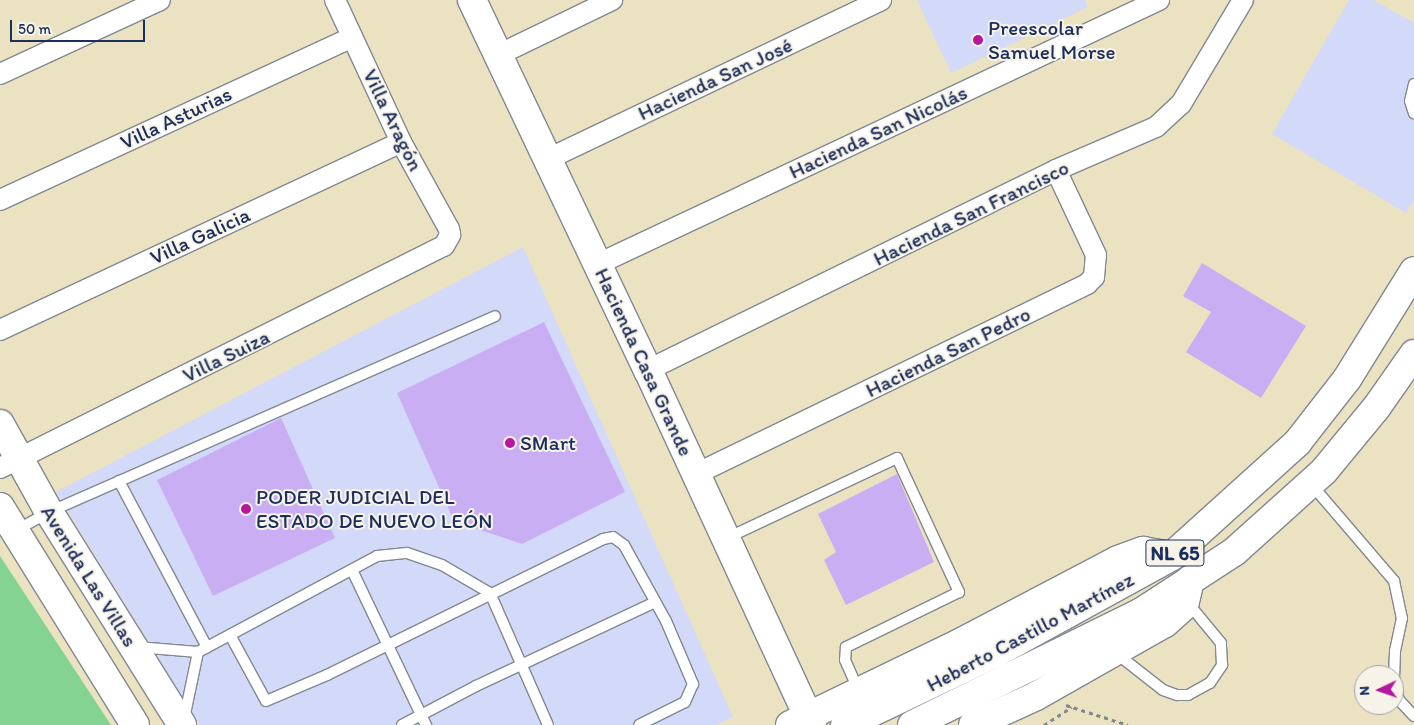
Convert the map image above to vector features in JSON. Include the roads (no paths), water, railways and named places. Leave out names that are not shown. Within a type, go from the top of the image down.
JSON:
[{"type":"street","points":[[0,74],[160,0]]},
{"type":"street","name":"Villa Aragón","points":[[335,0],[401,142],[449,229],[449,240]]},
{"type":"street","name":"Hacienda Casa Grande","points":[[472,0],[726,538],[803,722]]},
{"type":"street","points":[[498,55],[612,0]]},
{"type":"street","name":"Hacienda San José","points":[[548,159],[881,0]]},
{"type":"street","name":"Hacienda San Nicolás","points":[[598,264],[1159,0]]},
{"type":"street","name":"Hacienda San Francisco","points":[[648,370],[1056,170],[1156,127],[1170,116],[1243,0]]},
{"type":"street","name":"Villa Asturias","points":[[0,200],[352,37]]},
{"type":"street","name":"Villa Galicia","points":[[0,330],[401,142]]},
{"type":"street","name":"Hacienda San Pedro","points":[[696,474],[1087,284],[1094,277],[1096,255],[1056,170]]},
{"type":"street","name":"Villa Suiza","points":[[9,463],[438,252],[449,240]]},
{"type":"street","name":"Heberto Castillo Martínez","points":[[845,725],[994,654],[1172,556],[1297,442],[1347,379],[1414,271]]},
{"type":"street","name":"Heberto Castillo Martínez","points":[[912,725],[1188,591],[1310,484],[1350,441],[1414,354]]},
{"type":"street","name":"Avenida Las Villas","points":[[0,424],[9,463],[49,512],[182,725]]},
{"type":"street","name":"Avenida Las Villas","points":[[0,507],[135,725]]},
{"type":"street","points":[[803,722],[1118,560],[1143,551],[1172,556],[1188,591],[1165,623],[1036,696],[972,725]]},
{"type":"lane","points":[[1414,84],[1410,101],[1414,114]]},
{"type":"lane","points":[[14,531],[49,512],[495,316]]},
{"type":"lane","points":[[726,538],[897,458],[959,592],[846,647],[845,660],[859,692]]},
{"type":"lane","points":[[119,481],[203,649],[182,725]]},
{"type":"lane","points":[[1310,484],[1394,581],[1402,618],[1396,665]]},
{"type":"lane","points":[[230,635],[266,701],[603,538],[613,537],[624,545],[656,602],[692,684],[685,702],[638,725]]},
{"type":"lane","points":[[133,647],[203,649],[377,556],[407,553],[442,565],[490,593],[523,663],[548,725]]},
{"type":"lane","points":[[352,570],[389,643],[426,725]]},
{"type":"lane","points":[[1114,652],[1163,690],[1177,695],[1188,695],[1210,683],[1222,665],[1223,647],[1188,591]]},
{"type":"lane","points":[[402,725],[523,663],[656,602]]},
{"type":"lane","points":[[1404,705],[1414,716]]},
{"type":"place","name":"Preescolar Samuel Morse","points":[[978,40]]},
{"type":"place","name":"SMart","points":[[510,443]]},
{"type":"place","name":"PODER JUDICIAL DEL ESTADO DE NUEVO LEÓN","points":[[246,509]]}]
